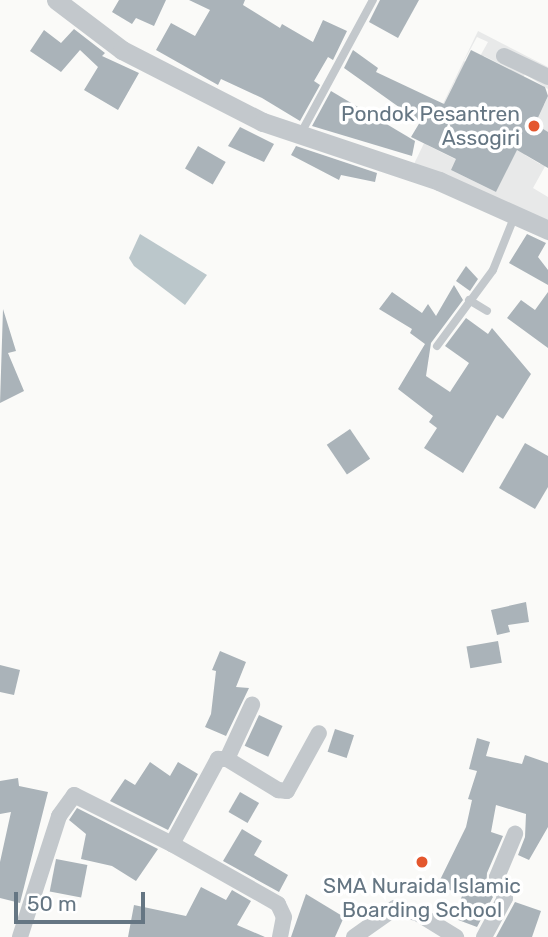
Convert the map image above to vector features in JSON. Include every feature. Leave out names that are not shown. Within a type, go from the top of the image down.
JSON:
[{"type":"street","points":[[56,0],[122,50],[202,94],[300,136],[439,181],[548,230]]},
{"type":"street","points":[[504,56],[548,77]]},
{"type":"street","points":[[172,844],[215,763],[227,759],[252,705]]},
{"type":"street","points":[[227,759],[278,790],[287,791],[319,733]]},
{"type":"street","points":[[20,937],[59,816],[74,795],[172,844],[278,904],[284,917],[280,937]]},
{"type":"street","points":[[484,937],[505,898],[497,877],[515,834]]},
{"type":"street","points":[[354,937],[394,908],[416,913],[456,937]]},
{"type":"lane","points":[[300,136],[373,0]]},
{"type":"lane","points":[[437,346],[492,270],[515,215]]},
{"type":"lane","points":[[469,300],[487,311]]},
{"type":"shaded area","name":"Pondok Pesantren Assogiri","points":[[478,31],[548,67],[548,89],[525,74],[518,88],[544,105],[548,96],[548,132],[525,155],[540,164],[548,151],[548,161],[533,188],[548,197],[548,221],[414,164]],"holes":[[[477,37],[488,42],[474,67],[464,61]],[[484,56],[510,69],[510,70],[476,72]],[[455,81],[474,90],[439,114]],[[439,120],[455,159],[427,145]],[[451,170],[507,170],[496,192]]]},
{"type":"shaded area","points":[[140,234],[207,275],[185,305],[134,266],[129,258]]},
{"type":"building","points":[[119,0],[166,0],[154,26],[136,18],[132,24],[112,12]]},
{"type":"building","points":[[189,0],[245,0],[243,5],[280,28],[282,24],[313,42],[323,20],[347,31],[333,60],[328,57],[314,81],[320,85],[300,121],[262,98],[221,79],[218,85],[156,50],[171,23],[195,36],[210,10]]},
{"type":"building","points":[[380,0],[419,0],[398,38],[369,22]]},
{"type":"building","points":[[74,29],[105,53],[102,56],[139,73],[118,110],[84,90],[98,67],[80,50],[61,72],[30,51],[44,30],[61,43]]},
{"type":"building","points":[[353,50],[378,68],[376,72],[444,104],[471,50],[545,87],[548,96],[535,124],[548,132],[548,168],[517,150],[496,192],[451,170],[456,159],[411,137],[420,122],[344,68]]},
{"type":"building","points":[[331,91],[415,141],[412,156],[312,126]]},
{"type":"building","points":[[240,127],[274,144],[264,162],[228,146]]},
{"type":"building","points":[[198,146],[226,162],[213,185],[185,169]]},
{"type":"building","points":[[296,146],[377,173],[375,182],[341,175],[339,180],[291,155]]},
{"type":"building","points":[[527,234],[546,243],[538,257],[548,270],[548,285],[509,263]]},
{"type":"building","points":[[466,266],[478,279],[470,291],[456,281]]},
{"type":"building","points":[[454,285],[463,300],[431,343],[426,376],[450,392],[469,363],[445,346],[466,318],[488,334],[492,328],[531,374],[503,419],[497,415],[463,473],[424,448],[437,428],[429,422],[433,416],[398,389],[425,344],[410,333],[412,329],[379,309],[392,292],[422,313],[428,304],[436,316]]},
{"type":"building","points":[[548,292],[548,348],[507,318],[521,300],[535,310]]},
{"type":"building","points":[[3,309],[16,351],[8,353],[24,391],[0,403]]},
{"type":"building","points":[[350,429],[370,459],[347,475],[327,445]]},
{"type":"building","points":[[525,443],[548,456],[548,487],[535,509],[499,488]]},
{"type":"building","points":[[526,602],[529,622],[508,625],[510,632],[497,635],[491,610]]},
{"type":"building","points":[[498,641],[502,663],[470,668],[466,647]]},
{"type":"building","points":[[220,651],[246,662],[236,687],[249,688],[226,736],[205,727],[211,714],[216,671],[212,670]]},
{"type":"building","points":[[0,665],[20,670],[14,695],[0,692]]},
{"type":"building","points":[[259,715],[283,726],[268,757],[245,746]]},
{"type":"building","points":[[335,729],[354,735],[347,758],[328,752]]},
{"type":"building","points":[[477,738],[490,742],[486,756],[522,764],[525,755],[548,763],[548,827],[529,860],[518,855],[525,837],[526,814],[496,805],[491,832],[503,836],[487,873],[486,889],[493,897],[477,927],[453,918],[462,896],[438,884],[466,827],[472,800],[468,799],[477,771],[469,769]]},
{"type":"building","points":[[150,762],[170,776],[178,762],[198,774],[168,830],[110,801],[125,779],[135,785]]},
{"type":"building","points":[[18,778],[19,786],[48,792],[20,903],[0,898],[0,862],[11,812],[0,814],[0,781]]},
{"type":"building","points":[[240,792],[259,803],[248,823],[228,812]]},
{"type":"building","points":[[77,808],[158,849],[136,881],[112,866],[81,859],[86,834],[69,820]]},
{"type":"building","points":[[242,829],[262,841],[254,855],[288,875],[279,892],[223,861]]},
{"type":"building","points":[[56,859],[87,865],[81,897],[50,891]]},
{"type":"building","points":[[201,887],[226,900],[232,890],[251,901],[237,925],[265,937],[128,937],[134,905],[186,916]]},
{"type":"building","points":[[306,894],[344,917],[335,937],[291,937]]},
{"type":"building","points":[[515,902],[541,911],[532,937],[496,937]]},
{"type":"place","name":"Pondok Pesantren Assogiri","points":[[534,126]]},
{"type":"place","name":"SMA Nuraida Islamic Boarding School","points":[[422,862]]}]
